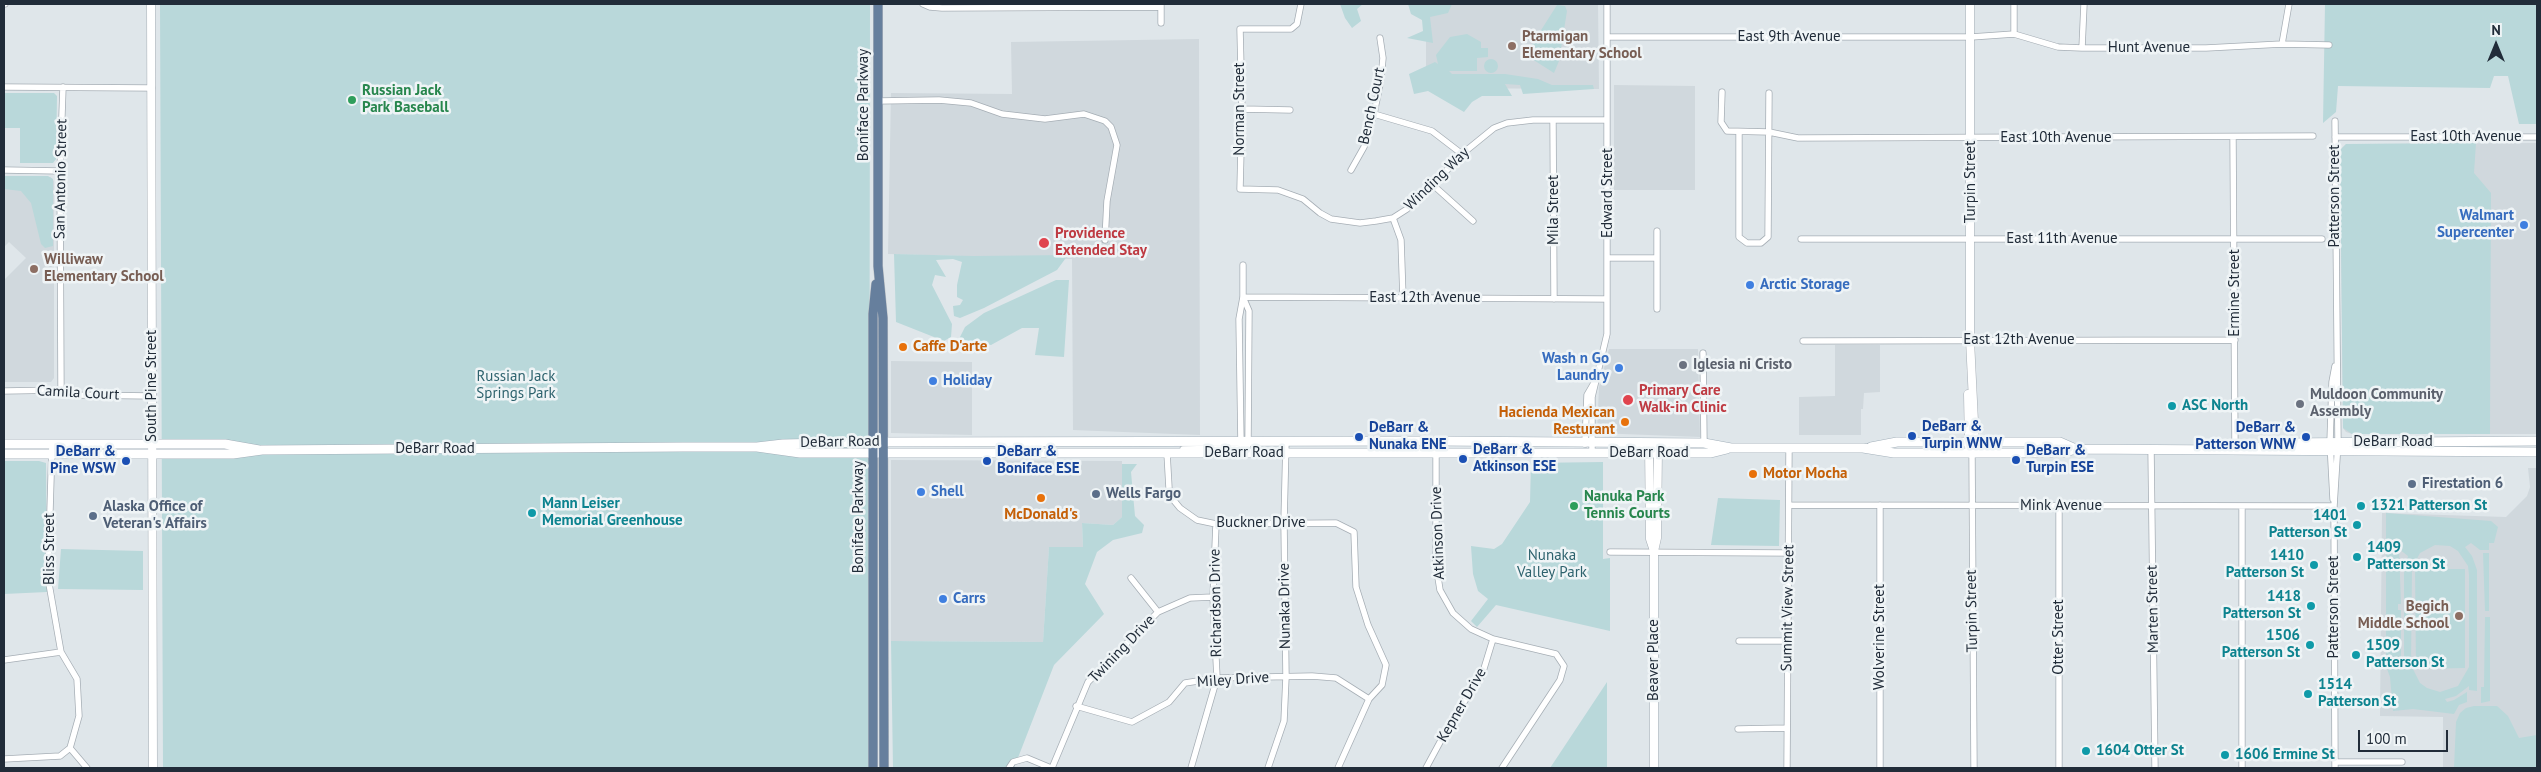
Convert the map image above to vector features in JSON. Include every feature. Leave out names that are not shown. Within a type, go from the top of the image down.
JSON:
[{"type":"main road","name":"Boniface Parkway","points":[[878,4],[878,266],[883,318],[884,442],[884,768]]},
{"type":"main road","name":"Boniface Parkway","points":[[873,768],[873,314],[878,266]]},
{"type":"main road","name":"DeBarr Road","points":[[4,444],[225,444],[262,450],[757,447],[790,443],[872,442],[1244,444],[1436,441],[1704,443],[1731,448],[1863,448],[1894,453],[2062,453],[2076,449],[2537,452]]},
{"type":"main road","points":[[2419,452],[2448,448],[2489,448],[2497,441]]},
{"type":"main road","name":"DeBarr Road","points":[[2249,449],[2280,443],[2537,441]]},
{"type":"main road","points":[[1083,453],[1094,447],[1137,448],[1151,442]]},
{"type":"main road","name":"DeBarr Road","points":[[1863,448],[1897,442],[2060,442],[2076,449]]},
{"type":"main road","name":"DeBarr Road","points":[[757,447],[800,453],[1436,454],[1711,453],[1731,448]]},
{"type":"main road","name":"DeBarr Road","points":[[4,454],[241,454],[262,450]]},
{"type":"street","name":"South Pine Street","points":[[151,4],[153,768]]},
{"type":"street","points":[[923,4],[930,7],[978,5],[1161,5],[1161,23]]},
{"type":"street","name":"Norman Street","points":[[1240,189],[1242,109],[1240,30],[1292,29],[1297,24],[1301,4]]},
{"type":"street","name":"Edward Street","points":[[1588,454],[1595,381],[1607,334],[1607,4]]},
{"type":"street","name":"Turpin Street","points":[[1970,4],[1970,360],[1974,768]]},
{"type":"street","points":[[2014,4],[2014,34]]},
{"type":"street","points":[[2082,48],[2084,4]]},
{"type":"street","points":[[2282,44],[2289,4]]},
{"type":"street","name":"Hunt Avenue","points":[[1971,37],[2014,34],[2058,47],[2082,48],[2214,48],[2282,44],[2329,45]]},
{"type":"street","name":"East 9th Avenue","points":[[1608,37],[1971,37]]},
{"type":"street","name":"Bench Court","points":[[1350,170],[1358,161],[1364,147],[1374,114],[1381,79],[1382,58],[1380,38]]},
{"type":"street","points":[[4,87],[152,88]]},
{"type":"street","name":"San Antonio Street","points":[[61,390],[60,171],[63,88]]},
{"type":"street","points":[[1722,92],[1722,126],[1727,131],[1739,132],[1739,237],[1747,242],[1761,243],[1768,237],[1769,93]]},
{"type":"street","points":[[878,101],[939,100],[970,103],[1002,114],[1045,119],[1084,114],[1105,120],[1111,127],[1117,145],[1107,201],[1105,240]]},
{"type":"street","points":[[1242,109],[1290,110]]},
{"type":"street","points":[[1374,114],[1432,131],[1462,154]]},
{"type":"street","name":"Winding Way","points":[[1240,189],[1262,188],[1290,193],[1303,199],[1320,213],[1344,222],[1360,223],[1392,218],[1407,209],[1462,154],[1494,128],[1507,123],[1533,120],[1607,120]]},
{"type":"street","name":"Mila Street","points":[[1553,121],[1554,299]]},
{"type":"street","name":"Patterson Street","points":[[2335,121],[2335,765]]},
{"type":"street","name":"East 10th Avenue","points":[[1739,132],[1769,132],[1798,138],[2313,136]]},
{"type":"street","name":"Ermine Street","points":[[2233,137],[2235,449]]},
{"type":"street","name":"East 10th Avenue","points":[[2335,138],[2537,137]]},
{"type":"street","points":[[4,170],[60,171]]},
{"type":"street","points":[[1433,185],[1473,221]]},
{"type":"street","points":[[1392,218],[1401,240],[1403,298]]},
{"type":"street","points":[[1657,231],[1657,309]]},
{"type":"street","name":"East 11th Avenue","points":[[1801,238],[1971,240],[2322,239]]},
{"type":"street","points":[[1608,258],[1657,258]]},
{"type":"street","points":[[1242,265],[1243,297],[1239,319],[1244,444]]},
{"type":"street","points":[[1243,297],[1249,311],[1244,444]]},
{"type":"street","name":"East 12th Avenue","points":[[1243,297],[1606,300]]},
{"type":"street","name":"East 12th Avenue","points":[[1803,341],[2235,340]]},
{"type":"street","points":[[1703,353],[1704,443]]},
{"type":"street","name":"Camila Court","points":[[4,391],[61,390],[73,395],[152,396]]},
{"type":"street","name":"Atkinson Drive","points":[[1436,441],[1436,565],[1440,590],[1453,613],[1471,629],[1493,639],[1556,654],[1564,666],[1560,680],[1502,768]]},
{"type":"street","name":"Nunaka Drive","points":[[1268,768],[1284,720],[1286,677],[1284,522],[1286,442]]},
{"type":"street","name":"Beaver Place","points":[[1653,443],[1650,539],[1654,551],[1654,768]]},
{"type":"street","name":"Bliss Street","points":[[52,444],[48,578],[61,652]]},
{"type":"street","points":[[1167,453],[1186,449],[1244,444],[1262,453]]},
{"type":"street","name":"Summit View Street","points":[[1787,768],[1789,448]]},
{"type":"street","name":"Marten Street","points":[[2151,449],[2155,768]]},
{"type":"street","name":"Buckner Drive","points":[[1167,453],[1169,488],[1172,497],[1180,508],[1196,520],[1216,524],[1336,523],[1344,525],[1354,532],[1356,587],[1368,625],[1386,665],[1382,685],[1369,700]]},
{"type":"street","name":"Mink Avenue","points":[[1789,505],[2334,506]]},
{"type":"street","name":"Wolverine Street","points":[[1880,505],[1880,768]]},
{"type":"street","name":"Otter Street","points":[[2059,506],[2059,768]]},
{"type":"street","points":[[2242,506],[2242,768]]},
{"type":"street","name":"Richardson Drive","points":[[1191,768],[1217,678],[1213,597],[1216,524]]},
{"type":"street","points":[[1610,552],[1789,553]]},
{"type":"street","points":[[1131,578],[1158,612]]},
{"type":"street","name":"Twining Drive","points":[[1051,768],[1076,706],[1088,682],[1158,612],[1190,598],[1213,597]]},
{"type":"street","name":"Kepner Drive","points":[[1426,768],[1452,720],[1482,675],[1493,639]]},
{"type":"street","points":[[1739,641],[1788,641]]},
{"type":"street","points":[[4,660],[61,652],[77,679],[79,716],[70,748],[60,756],[4,759]]},
{"type":"street","name":"Miley Drive","points":[[1076,706],[1132,722],[1169,702],[1185,683],[1217,678],[1336,678],[1369,700]]},
{"type":"street","points":[[1338,768],[1369,700]]},
{"type":"street","points":[[1738,729],[1788,728]]},
{"type":"street","points":[[70,748],[87,768]]},
{"type":"street","points":[[1009,768],[1013,762],[1027,758],[1051,768]]},
{"type":"street","points":[[2335,765],[2402,762]]},
{"type":"shaded area","name":"Ptarmigan Elementary School","points":[[1426,4],[1598,4],[1599,89],[1426,88]]},
{"type":"shaded area","name":"Providence Extended Stay","points":[[1199,39],[1200,435],[1073,430],[1072,259],[888,254],[891,93],[1012,94],[1011,42]]},
{"type":"shaded area","points":[[1614,85],[1695,86],[1695,190],[1614,190]]},
{"type":"shaded area","points":[[2537,143],[2537,434],[2352,434],[2346,432],[2343,428],[2340,150],[2346,144]]},
{"type":"shaded area","name":"Williwaw Elementary School","points":[[4,177],[50,177],[54,181],[54,378],[51,382],[4,382],[4,280],[26,258],[9,242],[4,247]]},
{"type":"shaded area","points":[[1835,345],[1880,345],[1880,392],[1864,393],[1863,409],[1861,409],[1861,435],[1799,435],[1799,397],[1835,396]]},
{"type":"shaded area","points":[[1609,349],[1698,349],[1700,437],[1597,433],[1599,387]]},
{"type":"shaded area","points":[[891,361],[972,362],[972,435],[891,433]]},
{"type":"shaded area","points":[[891,460],[1122,461],[1122,517],[1113,525],[1082,523],[1083,547],[1049,548],[1043,642],[891,641]]},
{"type":"shaded area","name":"Begich Middle School","points":[[2528,468],[2537,468],[2537,768],[2443,768],[2443,717],[2380,716],[2382,513],[2506,517],[2527,496],[2530,487]]},
{"type":"green space","name":"Russian Jack Springs Park","points":[[160,4],[870,4],[869,768],[163,768]]},
{"type":"green space","points":[[1340,4],[1363,4],[1357,9],[1361,21],[1352,28],[1345,18]]},
{"type":"green space","points":[[1408,4],[1452,4],[1448,13],[1430,17],[1433,43],[1407,38],[1423,31],[1422,20],[1411,14]]},
{"type":"green space","points":[[2325,4],[2537,4],[2537,124],[2519,124],[2508,76],[2494,76],[2490,88],[2338,86],[2336,112],[2323,123]]},
{"type":"green space","points":[[1557,5],[1565,6],[1567,11],[1559,61],[1554,73],[1532,59],[1531,46]]},
{"type":"green space","points":[[1467,34],[1481,42],[1481,48],[1488,48],[1488,57],[1477,58],[1477,71],[1449,71],[1452,74],[1505,74],[1538,79],[1552,85],[1593,85],[1594,89],[1523,94],[1520,85],[1505,84],[1512,96],[1482,96],[1472,102],[1464,112],[1428,91],[1414,94],[1409,74],[1435,62],[1438,64],[1436,55],[1450,37]]},
{"type":"green space","points":[[1491,59],[1496,61],[1498,66],[1496,71],[1491,73],[1486,71],[1484,66],[1486,61]]},
{"type":"green space","points":[[4,93],[54,93],[57,96],[56,159],[53,163],[20,163],[20,128],[4,128]]},
{"type":"green space","points":[[2476,143],[2474,173],[2491,193],[2490,434],[2352,434],[2343,428],[2340,150],[2346,144]]},
{"type":"green space","points":[[4,176],[48,176],[53,179],[53,246],[45,248],[41,244],[31,203],[21,191],[4,189]]},
{"type":"green space","points":[[894,254],[974,256],[1068,255],[1057,270],[984,308],[960,318],[954,316],[953,306],[960,305],[963,300],[957,297],[957,285],[962,262],[953,259],[936,260],[946,277],[935,275],[932,285],[952,324],[951,337],[944,341],[896,322]]},
{"type":"green space","points":[[1056,280],[1069,280],[1064,357],[1035,355],[1039,328],[1022,328],[991,345],[959,339],[965,327],[984,313]]},
{"type":"green space","points":[[4,461],[39,461],[46,463],[47,592],[4,594]]},
{"type":"green space","name":"Nunaka Valley Park","points":[[1603,462],[1603,559],[1610,558],[1610,631],[1496,605],[1477,627],[1471,621],[1488,599],[1478,591],[1473,574],[1471,546],[1494,549],[1502,544],[1530,502],[1531,463]]},
{"type":"green space","points":[[1122,464],[1137,464],[1131,472],[1135,516],[1144,525],[1142,533],[1113,540],[1097,552],[1085,584],[1104,614],[1054,665],[1014,768],[893,768],[891,641],[1043,642],[1049,547],[1083,547],[1082,523],[1113,525],[1122,517]]},
{"type":"green space","points":[[1718,498],[1780,500],[1779,546],[1711,545]]},
{"type":"green space","points":[[2386,513],[2491,521],[2498,527],[2494,543],[2489,543],[2489,550],[2480,550],[2471,543],[2465,547],[2472,556],[2477,570],[2477,691],[2469,690],[2469,686],[2456,696],[2445,699],[2447,702],[2454,700],[2467,692],[2467,702],[2459,705],[2454,714],[2413,709],[2393,711],[2390,677],[2386,666]],"holes":[[[2435,545],[2450,546],[2458,551],[2468,566],[2469,575],[2469,667],[2458,686],[2440,692],[2427,688],[2420,683],[2411,665],[2412,568],[2420,553]],[[2399,549],[2408,556],[2404,573],[2404,665],[2399,664],[2401,657],[2401,610],[2398,610],[2398,604],[2401,604]]]},
{"type":"green space","points":[[61,549],[143,551],[143,590],[58,589]]},
{"type":"green space","points":[[2483,553],[2489,553],[2489,611],[2485,611]]},
{"type":"green space","points":[[2415,569],[2465,569],[2465,668],[2416,669]]},
{"type":"green space","points":[[2485,617],[2490,617],[2490,701],[2481,703],[2481,687],[2484,687]]},
{"type":"green space","points":[[1607,682],[1607,768],[1550,768],[1558,756]]},
{"type":"green space","points":[[2497,706],[2508,716],[2519,738],[2537,735],[2537,768],[2454,768],[2456,722],[2460,713],[2466,708]]},
{"type":"place","name":"Ptarmigan Elementary School","points":[[1512,46]]},
{"type":"place","name":"Russian Jack Park Baseball","points":[[352,100]]},
{"type":"place","name":"Walmart Supercenter","points":[[2524,225]]},
{"type":"place","name":"Providence Extended Stay","points":[[1044,243]]},
{"type":"place","name":"Williwaw Elementary School","points":[[34,269]]},
{"type":"place","name":"Arctic Storage","points":[[1750,285]]},
{"type":"place","name":"Caffe D'arte","points":[[903,347]]},
{"type":"place","name":"Iglesia ni Cristo","points":[[1683,365]]},
{"type":"place","name":"Wash n Go Laundry","points":[[1619,368]]},
{"type":"place","name":"Holiday","points":[[933,381]]},
{"type":"place","name":"Primary Care Walk-in Clinic","points":[[1628,400]]},
{"type":"place","name":"Muldoon Community Assembly","points":[[2300,404]]},
{"type":"place","name":"ASC North","points":[[2172,406]]},
{"type":"place","name":"Hacienda Mexican Resturant","points":[[1625,422]]},
{"type":"place","name":"DeBarr & Turpin WNW","points":[[1912,436]]},
{"type":"place","name":"DeBarr & Nunaka ENE","points":[[1359,437]]},
{"type":"place","name":"DeBarr & Patterson WNW","points":[[2306,437]]},
{"type":"place","name":"DeBarr & Atkinson ESE","points":[[1463,459]]},
{"type":"place","name":"DeBarr & Turpin ESE","points":[[2016,460]]},
{"type":"place","name":"DeBarr & Pine WSW","points":[[126,461]]},
{"type":"place","name":"DeBarr & Boniface ESE","points":[[987,461]]},
{"type":"place","name":"Motor Mocha","points":[[1753,474]]},
{"type":"place","name":"Firestation 6","points":[[2412,484]]},
{"type":"place","name":"Shell","points":[[921,492]]},
{"type":"place","name":"Wells Fargo","points":[[1096,494]]},
{"type":"place","name":"McDonald's","points":[[1041,498]]},
{"type":"place","name":"Nanuka Park Tennis Courts","points":[[1574,506]]},
{"type":"place","name":"1321 Patterson St","points":[[2361,506]]},
{"type":"place","name":"Mann Leiser Memorial Greenhouse","points":[[532,513]]},
{"type":"place","name":"Alaska Office of Veteran's Affairs","points":[[93,516]]},
{"type":"place","name":"1401 Patterson St","points":[[2357,525]]},
{"type":"place","name":"1409 Patterson St","points":[[2357,557]]},
{"type":"place","name":"1410 Patterson St","points":[[2314,565]]},
{"type":"place","name":"Carrs","points":[[943,599]]},
{"type":"place","name":"1418 Patterson St","points":[[2311,606]]},
{"type":"place","name":"Begich Middle School","points":[[2459,616]]},
{"type":"place","name":"1506 Patterson St","points":[[2310,645]]},
{"type":"place","name":"1509 Patterson St","points":[[2356,655]]},
{"type":"place","name":"1514 Patterson St","points":[[2308,694]]},
{"type":"place","name":"1604 Otter St","points":[[2086,751]]},
{"type":"place","name":"1606 Ermine St","points":[[2225,755]]}]
